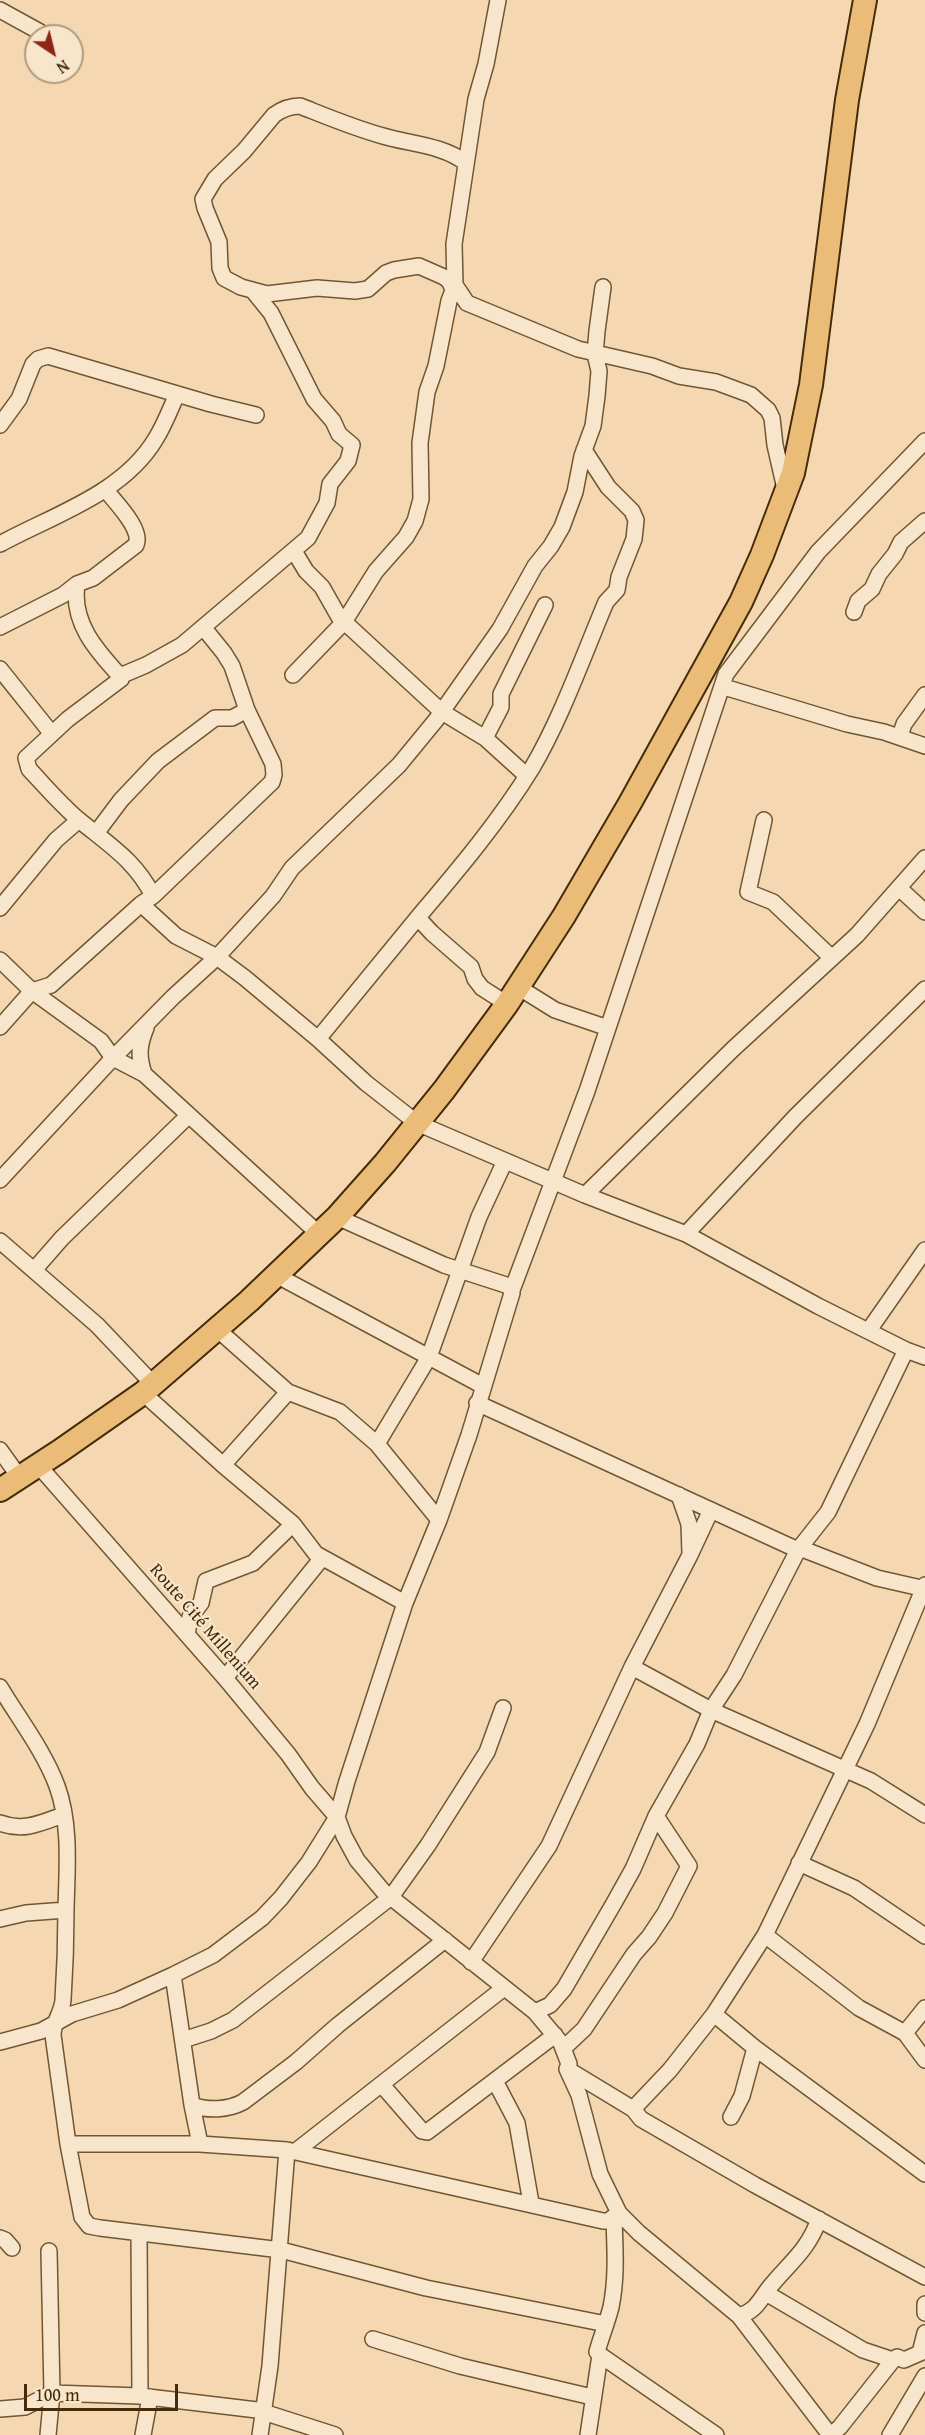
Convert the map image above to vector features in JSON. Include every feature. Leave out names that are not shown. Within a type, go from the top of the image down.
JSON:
[{"type":"highway","points":[[0,1490],[148,1388],[320,1235],[385,1163],[444,1090],[512,996],[720,674],[750,583],[793,473],[811,385],[848,100],[865,0]]},
{"type":"street","points":[[293,675],[344,622],[376,571],[406,537],[419,509],[422,485],[420,443],[426,398],[454,287],[454,244],[466,163],[476,99],[486,64],[498,0]]},
{"type":"street","points":[[0,10],[25,24]]},
{"type":"street","points":[[466,163],[452,153],[339,123],[300,106],[280,110],[244,151],[215,179],[203,199],[219,242],[221,274],[227,281],[254,292],[267,294],[317,288],[363,290],[394,270],[419,266],[449,281],[467,303],[505,320],[595,354],[652,366],[687,378],[716,382],[756,398],[768,410],[772,418],[775,445],[786,493]]},
{"type":"street","points":[[0,1180],[113,1058],[217,957],[273,896],[292,868],[399,765],[442,712],[500,629],[535,566],[562,527],[575,492],[584,450],[590,438],[597,396],[599,371],[595,354],[603,287]]},
{"type":"street","points":[[120,676],[166,655],[294,551],[315,530],[327,503],[330,484],[348,461],[352,445],[339,434],[333,421],[314,399],[272,313],[254,292]]},
{"type":"street","points":[[272,313],[283,292]]},
{"type":"street","points":[[0,425],[19,399],[31,367],[44,356],[256,415]]},
{"type":"street","points":[[0,544],[105,489],[134,467],[156,440],[177,394]]},
{"type":"street","points":[[0,2042],[41,2031],[72,2014],[118,2000],[173,1976],[213,1955],[262,1918],[296,1881],[338,1817],[346,1781],[405,1602],[439,1520],[469,1435],[512,1290],[587,1091],[720,674],[818,552],[925,441]]},
{"type":"street","points":[[318,1039],[418,918],[498,817],[527,776],[539,755],[606,602],[617,590],[619,577],[637,527],[634,515],[608,487],[584,450]]},
{"type":"street","points":[[0,627],[63,595],[77,584],[93,578],[120,560],[138,541],[135,529],[105,489]]},
{"type":"street","points":[[854,612],[858,601],[872,589],[901,542],[925,520]]},
{"type":"street","points":[[294,551],[306,571],[322,587],[334,610],[344,622],[442,712],[486,738],[527,776]]},
{"type":"street","points":[[77,584],[75,599],[83,627],[93,646],[120,676]]},
{"type":"street","points":[[486,738],[501,707],[501,694],[545,605]]},
{"type":"street","points":[[0,1027],[32,991],[51,985],[69,966],[147,900],[272,782],[273,764],[247,710],[232,666],[203,627]]},
{"type":"street","points":[[0,669],[52,734]]},
{"type":"street","points":[[720,674],[847,724],[900,736],[925,746]]},
{"type":"street","points":[[120,676],[121,679],[28,756],[26,764],[79,820],[97,832],[137,869],[147,900],[176,936],[217,957],[417,1123],[585,1195],[686,1234],[818,1306],[906,1350],[925,1357]]},
{"type":"street","points":[[900,736],[904,724],[925,695]]},
{"type":"street","points":[[97,832],[121,800],[158,762],[215,718],[232,718],[247,710]]},
{"type":"street","points":[[0,908],[56,840],[79,820]]},
{"type":"street","points":[[764,820],[748,892],[772,902],[832,958]]},
{"type":"street","points":[[585,1195],[733,1049],[857,935],[925,858]]},
{"type":"street","points":[[898,888],[925,912]]},
{"type":"street","points":[[418,918],[471,967],[474,979],[482,988],[608,1028]]},
{"type":"street","points":[[0,960],[32,991],[101,1041],[113,1058],[144,1074],[320,1235]]},
{"type":"street","points":[[686,1234],[796,1116],[925,989]]},
{"type":"street","points":[[144,1074],[139,1060],[139,1049],[149,1022]]},
{"type":"street","points":[[34,1270],[62,1238],[189,1115]]},
{"type":"street","points":[[376,1444],[429,1358],[479,1217],[505,1161]]},
{"type":"street","points":[[337,1217],[444,1265],[509,1286],[512,1290]]},
{"type":"street","points":[[0,1241],[97,1325],[148,1388],[223,1465],[293,1524],[306,1543],[322,1558],[405,1602]]},
{"type":"street","points":[[869,1330],[925,1250]]},
{"type":"street","points":[[276,1275],[483,1386]]},
{"type":"street","points":[[217,1329],[288,1392],[340,1412],[376,1444],[439,1520]]},
{"type":"street","points":[[535,2012],[550,2005],[564,1989],[633,1869],[656,1816],[696,1744],[711,1710],[734,1675],[798,1550],[828,1512],[906,1350]]},
{"type":"street","points":[[223,1465],[288,1392]]},
{"type":"street","points":[[477,1402],[798,1550],[805,1550],[877,1578],[924,1588],[867,1724],[765,1935],[714,2014],[670,2070],[633,2109]]},
{"type":"street","name":"Route Cité Millenium","points":[[0,1450],[29,1472],[187,1635],[338,1817]]},
{"type":"street","points":[[679,1495],[689,1524],[690,1556]]},
{"type":"street","points":[[471,1962],[549,1846],[632,1667],[690,1556],[711,1510]]},
{"type":"street","points":[[187,1635],[190,1617],[201,1602],[206,1581],[253,1563],[293,1524]]},
{"type":"street","points":[[225,1678],[322,1558]]},
{"type":"street","points":[[632,1667],[711,1710],[845,1771],[848,1770],[924,1811]]},
{"type":"street","points":[[0,1687],[50,1771],[57,1786],[63,1815],[68,1885],[63,2004],[54,2024],[53,2035],[68,2144],[83,2220],[89,2226],[100,2228],[281,2250],[426,2288],[606,2324]]},
{"type":"street","points":[[183,2040],[212,2031],[233,2020],[391,1898],[487,1752],[503,1708]]},
{"type":"street","points":[[0,1823],[12,1827],[28,1828],[63,1815]]},
{"type":"street","points":[[338,1817],[344,1836],[357,1860],[391,1898],[535,2012],[558,2039],[567,2045],[592,2018],[634,1954],[665,1913],[689,1866],[656,1816]]},
{"type":"street","points":[[799,1863],[854,1888],[925,1936]]},
{"type":"street","points":[[0,1919],[26,1913],[66,1910]]},
{"type":"street","points":[[765,1935],[859,2008],[905,2033],[925,2060]]},
{"type":"street","points":[[192,2105],[225,2108],[243,2102],[445,1940]]},
{"type":"street","points":[[173,1976],[200,2144]]},
{"type":"street","points":[[260,2435],[265,2413],[292,2150],[382,2085],[504,1988]]},
{"type":"street","points":[[905,2033],[925,2008]]},
{"type":"street","points":[[714,2014],[755,2048],[925,2174]]},
{"type":"street","points":[[558,2039],[569,2064],[567,2069],[579,2095],[600,2174],[616,2216],[615,2267],[610,2309],[597,2352],[716,2435]]},
{"type":"street","points":[[382,2085],[425,2132],[558,2039]]},
{"type":"street","points":[[731,2117],[742,2096],[755,2048]]},
{"type":"street","points":[[567,2069],[633,2109],[641,2119],[925,2277]]},
{"type":"street","points":[[495,2081],[517,2123],[531,2203]]},
{"type":"street","points":[[68,2144],[200,2144],[292,2150],[603,2221],[609,2221],[616,2216]]},
{"type":"street","points":[[616,2216],[739,2316],[830,2435],[840,2427],[893,2360],[897,2357],[904,2360],[920,2353],[925,2333]]},
{"type":"street","points":[[739,2316],[758,2306],[766,2293],[796,2260],[819,2219]]},
{"type":"street","points":[[139,2233],[145,2396],[143,2435]]},
{"type":"street","points":[[48,2435],[52,2393],[49,2251]]},
{"type":"street","points":[[766,2293],[863,2350],[893,2360]]},
{"type":"street","points":[[925,2304],[925,2313]]},
{"type":"street","points":[[373,2339],[460,2366],[592,2397]]},
{"type":"street","points":[[588,2435],[600,2355]]},
{"type":"street","points":[[890,2435],[925,2376]]},
{"type":"street","points":[[0,2409],[25,2407],[52,2393],[145,2396],[265,2413],[335,2435]]}]
